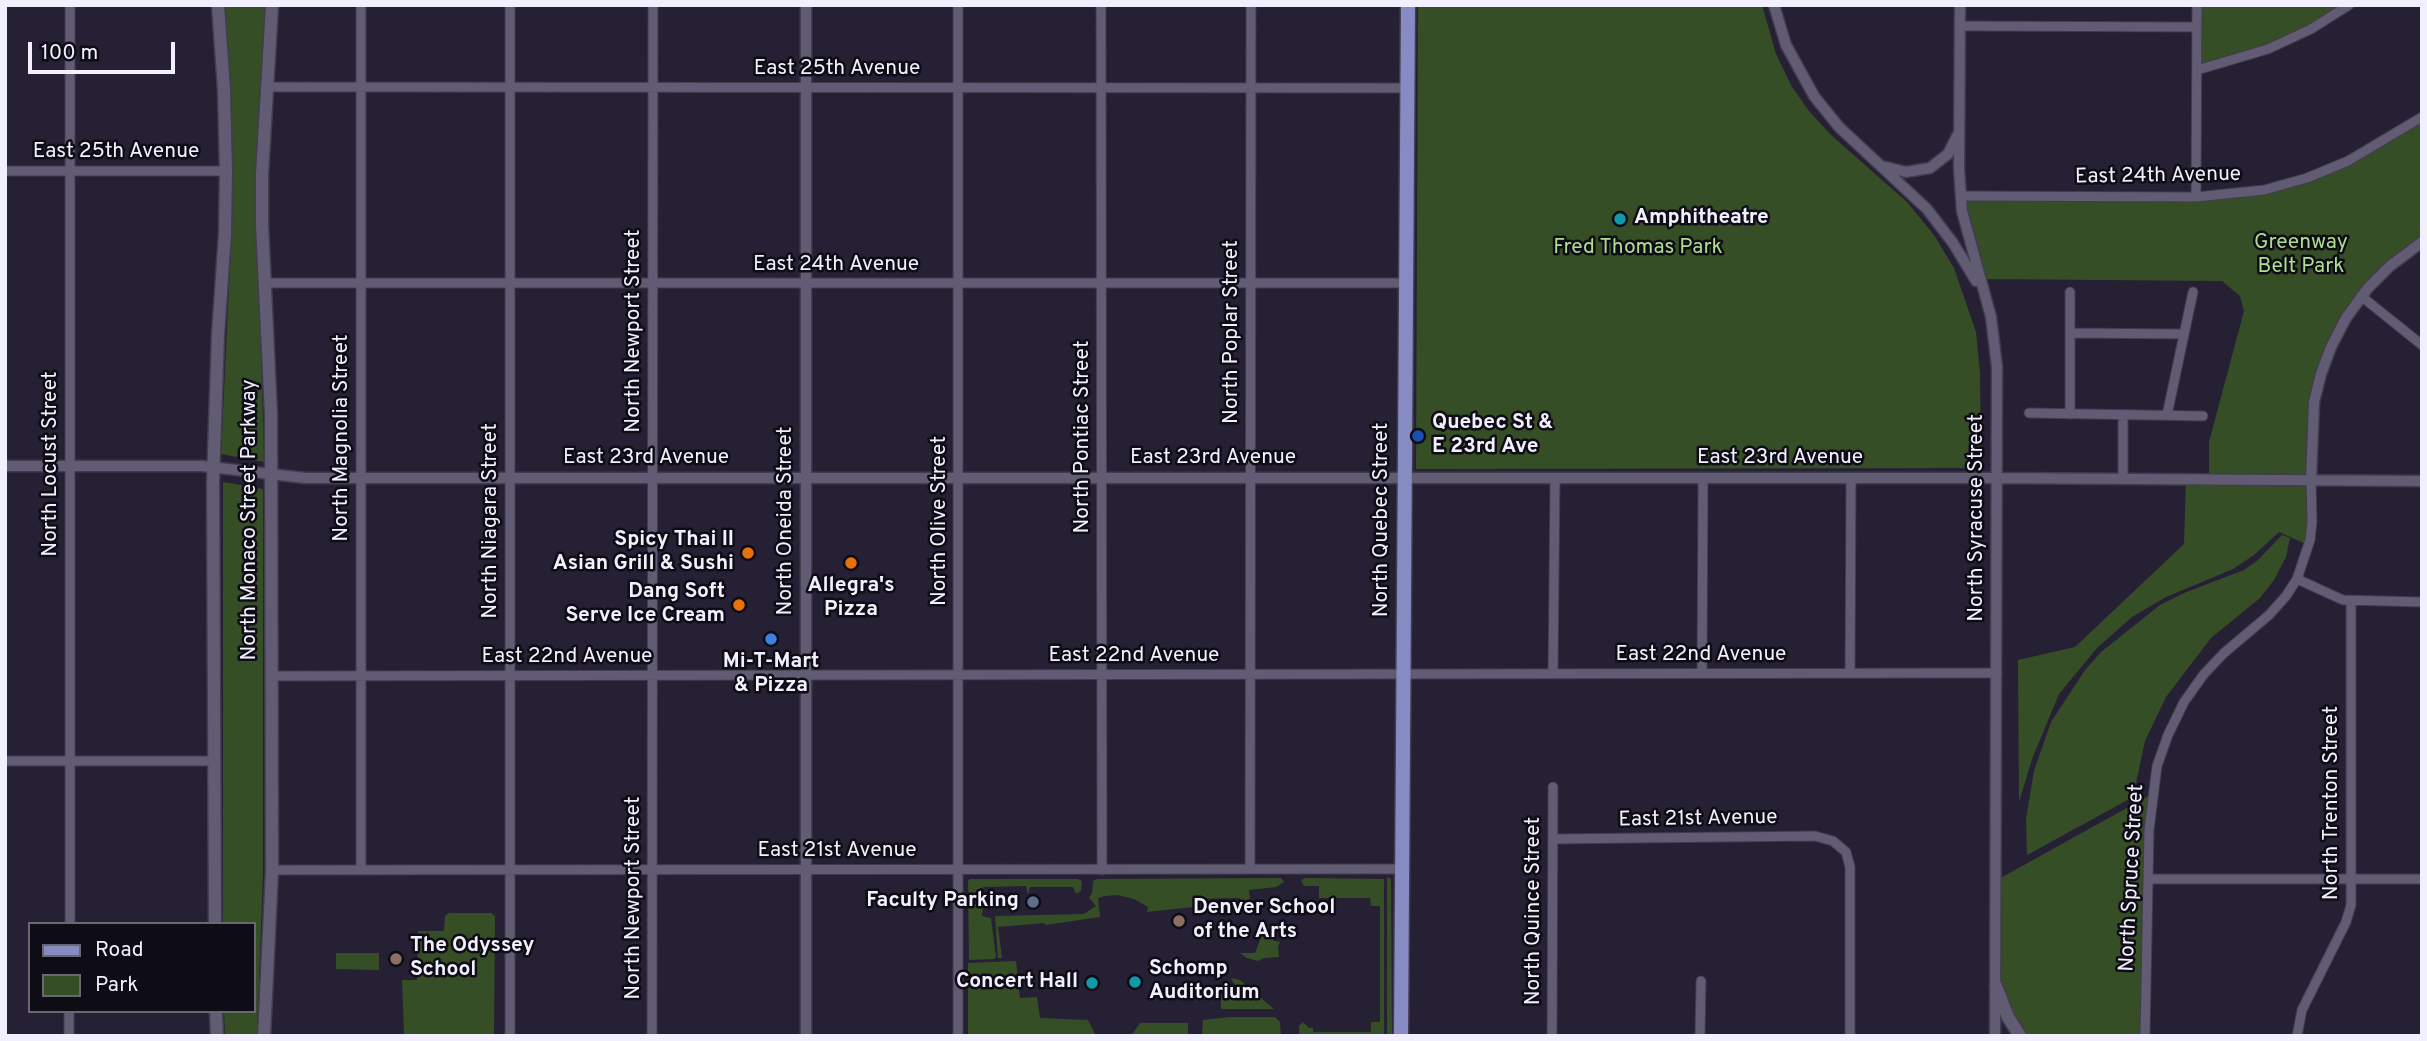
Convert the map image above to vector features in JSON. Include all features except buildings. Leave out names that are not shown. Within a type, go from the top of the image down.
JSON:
[{"type":"main road","name":"North Monaco Street Parkway","points":[[215,922],[214,466],[226,170],[218,5]]},
{"type":"main road","name":"North Monaco Street Parkway","points":[[264,1036],[272,870],[271,475],[262,174],[272,5]]},
{"type":"main road","name":"North Quebec Street","points":[[1401,1036],[1408,5]]},
{"type":"main road","points":[[1996,986],[2008,1017],[2020,1036]]},
{"type":"main road","points":[[216,1013],[216,1036]]},
{"type":"street","name":"North Locust Street","points":[[70,5],[70,922]]},
{"type":"street","name":"North Magnolia Street","points":[[361,5],[361,870]]},
{"type":"street","name":"North Niagara Street","points":[[510,5],[510,1036]]},
{"type":"street","name":"North Newport Street","points":[[652,1036],[653,5]]},
{"type":"street","name":"North Oneida Street","points":[[806,5],[806,1036]]},
{"type":"street","name":"North Olive Street","points":[[958,5],[958,1036]]},
{"type":"street","name":"North Pontiac Street","points":[[1101,5],[1102,870]]},
{"type":"street","name":"North Poplar Street","points":[[1250,869],[1251,5]]},
{"type":"street","points":[[1774,5],[1786,45],[1814,96],[1839,127],[1927,209],[1953,243],[1984,293]]},
{"type":"street","name":"North Syracuse Street","points":[[1960,5],[1961,196],[1968,236],[1993,330],[1997,367],[1995,1036]]},
{"type":"street","points":[[2196,197],[2197,5]]},
{"type":"street","points":[[2197,71],[2268,49],[2311,29],[2349,5]]},
{"type":"street","points":[[1960,26],[2197,27]]},
{"type":"street","name":"East 25th Avenue","points":[[268,87],[1407,89]]},
{"type":"street","name":"East 24th Avenue","points":[[1961,196],[2196,197],[2264,190],[2307,178],[2358,156],[2422,117]]},
{"type":"street","points":[[1880,165],[1906,172],[1930,168],[1948,154],[1959,131]]},
{"type":"street","name":"East 25th Avenue","points":[[5,171],[226,170]]},
{"type":"street","points":[[2311,480],[2312,419],[2321,374],[2336,336],[2361,296],[2384,272],[2422,242]]},
{"type":"street","name":"East 24th Avenue","points":[[266,283],[1406,284]]},
{"type":"street","points":[[2070,292],[2070,414]]},
{"type":"street","points":[[2167,415],[2193,292]]},
{"type":"street","points":[[2361,296],[2422,345]]},
{"type":"street","points":[[2070,333],[2184,334]]},
{"type":"street","points":[[2029,414],[2203,416]]},
{"type":"street","points":[[2123,415],[2123,479]]},
{"type":"street","name":"East 23rd Avenue","points":[[5,466],[214,466],[271,475],[360,478],[1996,478],[2422,481]]},
{"type":"street","points":[[1553,674],[1555,478]]},
{"type":"street","points":[[1702,673],[1703,478]]},
{"type":"street","points":[[1850,673],[1851,478]]},
{"type":"street","name":"North Spruce Street","points":[[2145,1036],[2152,794],[2157,766],[2184,702],[2204,674],[2224,653],[2269,615],[2297,579],[2310,540],[2311,480]]},
{"type":"street","points":[[2297,579],[2333,598],[2351,602],[2422,602]]},
{"type":"street","name":"North Trenton Street","points":[[2297,1036],[2302,1010],[2346,922],[2351,905],[2351,602]]},
{"type":"street","name":"East 22nd Avenue","points":[[271,676],[1997,673]]},
{"type":"street","points":[[5,761],[214,761]]},
{"type":"street","name":"North Quince Street","points":[[1552,1036],[1553,787]]},
{"type":"street","name":"East 21st Avenue","points":[[1553,839],[1815,836],[1826,838],[1840,846],[1846,852],[1850,867],[1850,1036]]},
{"type":"street","name":"East 21st Avenue","points":[[272,870],[1402,869]]},
{"type":"street","points":[[2149,879],[2422,879]]},
{"type":"street","points":[[1700,1036],[1701,981]]},
{"type":"street","points":[[69,1013],[69,1036]]},
{"type":"green space","points":[[223,5],[265,5],[256,174],[264,462],[221,454],[232,224],[230,118]]},
{"type":"green space","name":"Fred Thomas Park","points":[[1418,5],[1762,5],[1776,54],[1792,87],[1809,111],[1831,135],[1907,202],[1934,235],[1954,268],[1976,332],[1980,373],[1981,468],[1416,469]]},
{"type":"green space","points":[[2197,5],[2349,5],[2311,29],[2197,70]]},
{"type":"green space","name":"Greenway Belt Park","points":[[2422,115],[2422,242],[2361,296],[2317,386],[2308,545],[2279,532],[2254,555],[2233,569],[2166,597],[2132,617],[2097,648],[2059,694],[2032,759],[2019,802],[2018,660],[2075,647],[2184,544],[2186,479],[2209,479],[2209,442],[2244,311],[2240,296],[2222,281],[1980,279],[1961,196],[2245,193],[2318,174]]},
{"type":"green space","points":[[223,482],[263,489],[263,873],[257,1036],[225,1036],[224,1013],[256,1013],[256,922],[223,922]]},
{"type":"green space","points":[[2282,535],[2290,538],[2286,557],[2274,580],[2260,598],[2211,638],[2166,697],[2145,741],[2133,797],[2027,855],[2026,819],[2034,771],[2051,722],[2085,670],[2101,652],[2160,605],[2244,570],[2257,561]]},
{"type":"green space","points":[[2152,794],[2145,1036],[2020,1036],[1996,986],[1997,880]]},
{"type":"green space","points":[[1387,877],[1391,879],[1392,1036],[1387,1036]]},
{"type":"green space","points":[[1281,878],[1284,882],[1276,887],[1249,890],[1250,901],[1241,902],[1240,898],[1193,899],[1193,907],[1147,912],[1148,907],[1134,899],[1118,895],[1105,896],[1098,898],[1100,917],[1045,925],[998,927],[1002,958],[998,958],[995,916],[1084,914],[1096,906],[1089,898],[1093,881],[1097,879]]},
{"type":"green space","points":[[970,879],[1082,881],[1081,891],[1076,894],[1073,887],[1030,887],[1028,895],[1026,886],[983,887],[983,894],[974,895],[974,904],[983,905],[982,916],[991,918],[996,957],[969,960]]},
{"type":"green space","points":[[1384,879],[1384,1036],[1299,1036],[1299,1026],[1303,1022],[1313,1028],[1313,1032],[1371,1032],[1371,1022],[1380,1022],[1380,906],[1371,906],[1370,898],[1319,898],[1319,886],[1304,886],[1301,880]]},
{"type":"green space","points":[[449,913],[491,913],[495,916],[494,1036],[405,1036],[402,980],[417,980],[418,931],[444,931],[445,916]]},
{"type":"green space","points":[[1279,925],[1280,929],[1274,929],[1274,941],[1280,942],[1279,957],[1258,961],[1240,953],[1255,953],[1265,927]]},
{"type":"green space","points":[[336,953],[379,953],[379,970],[336,969]]},
{"type":"green space","points":[[1016,961],[1020,998],[1037,997],[1040,1018],[1088,1020],[1096,1036],[968,1036],[968,963]]},
{"type":"green space","points":[[1231,978],[1240,980],[1274,1009],[1221,1009],[1221,995],[1240,994]]},
{"type":"green space","points":[[1275,1017],[1280,1022],[1281,1036],[1131,1036],[1140,1023],[1188,1023],[1188,1035],[1202,1035],[1203,1020]]},
{"type":"place","name":"Amphitheatre","points":[[1620,219]]},
{"type":"place","name":"Quebec St & E 23rd Ave","points":[[1418,436]]},
{"type":"place","name":"Spicy Thai II Asian Grill & Sushi","points":[[748,553]]},
{"type":"place","name":"Allegra's Pizza","points":[[851,563]]},
{"type":"place","name":"Dang Soft Serve Ice Cream","points":[[739,605]]},
{"type":"place","name":"Mi-T-Mart & Pizza","points":[[771,639]]},
{"type":"place","name":"Faculty Parking","points":[[1033,902]]},
{"type":"place","name":"Denver School of the Arts","points":[[1179,921]]},
{"type":"place","name":"The Odyssey School","points":[[396,959]]},
{"type":"place","name":"Schomp Auditorium","points":[[1135,982]]},
{"type":"place","name":"Concert Hall","points":[[1092,983]]}]
